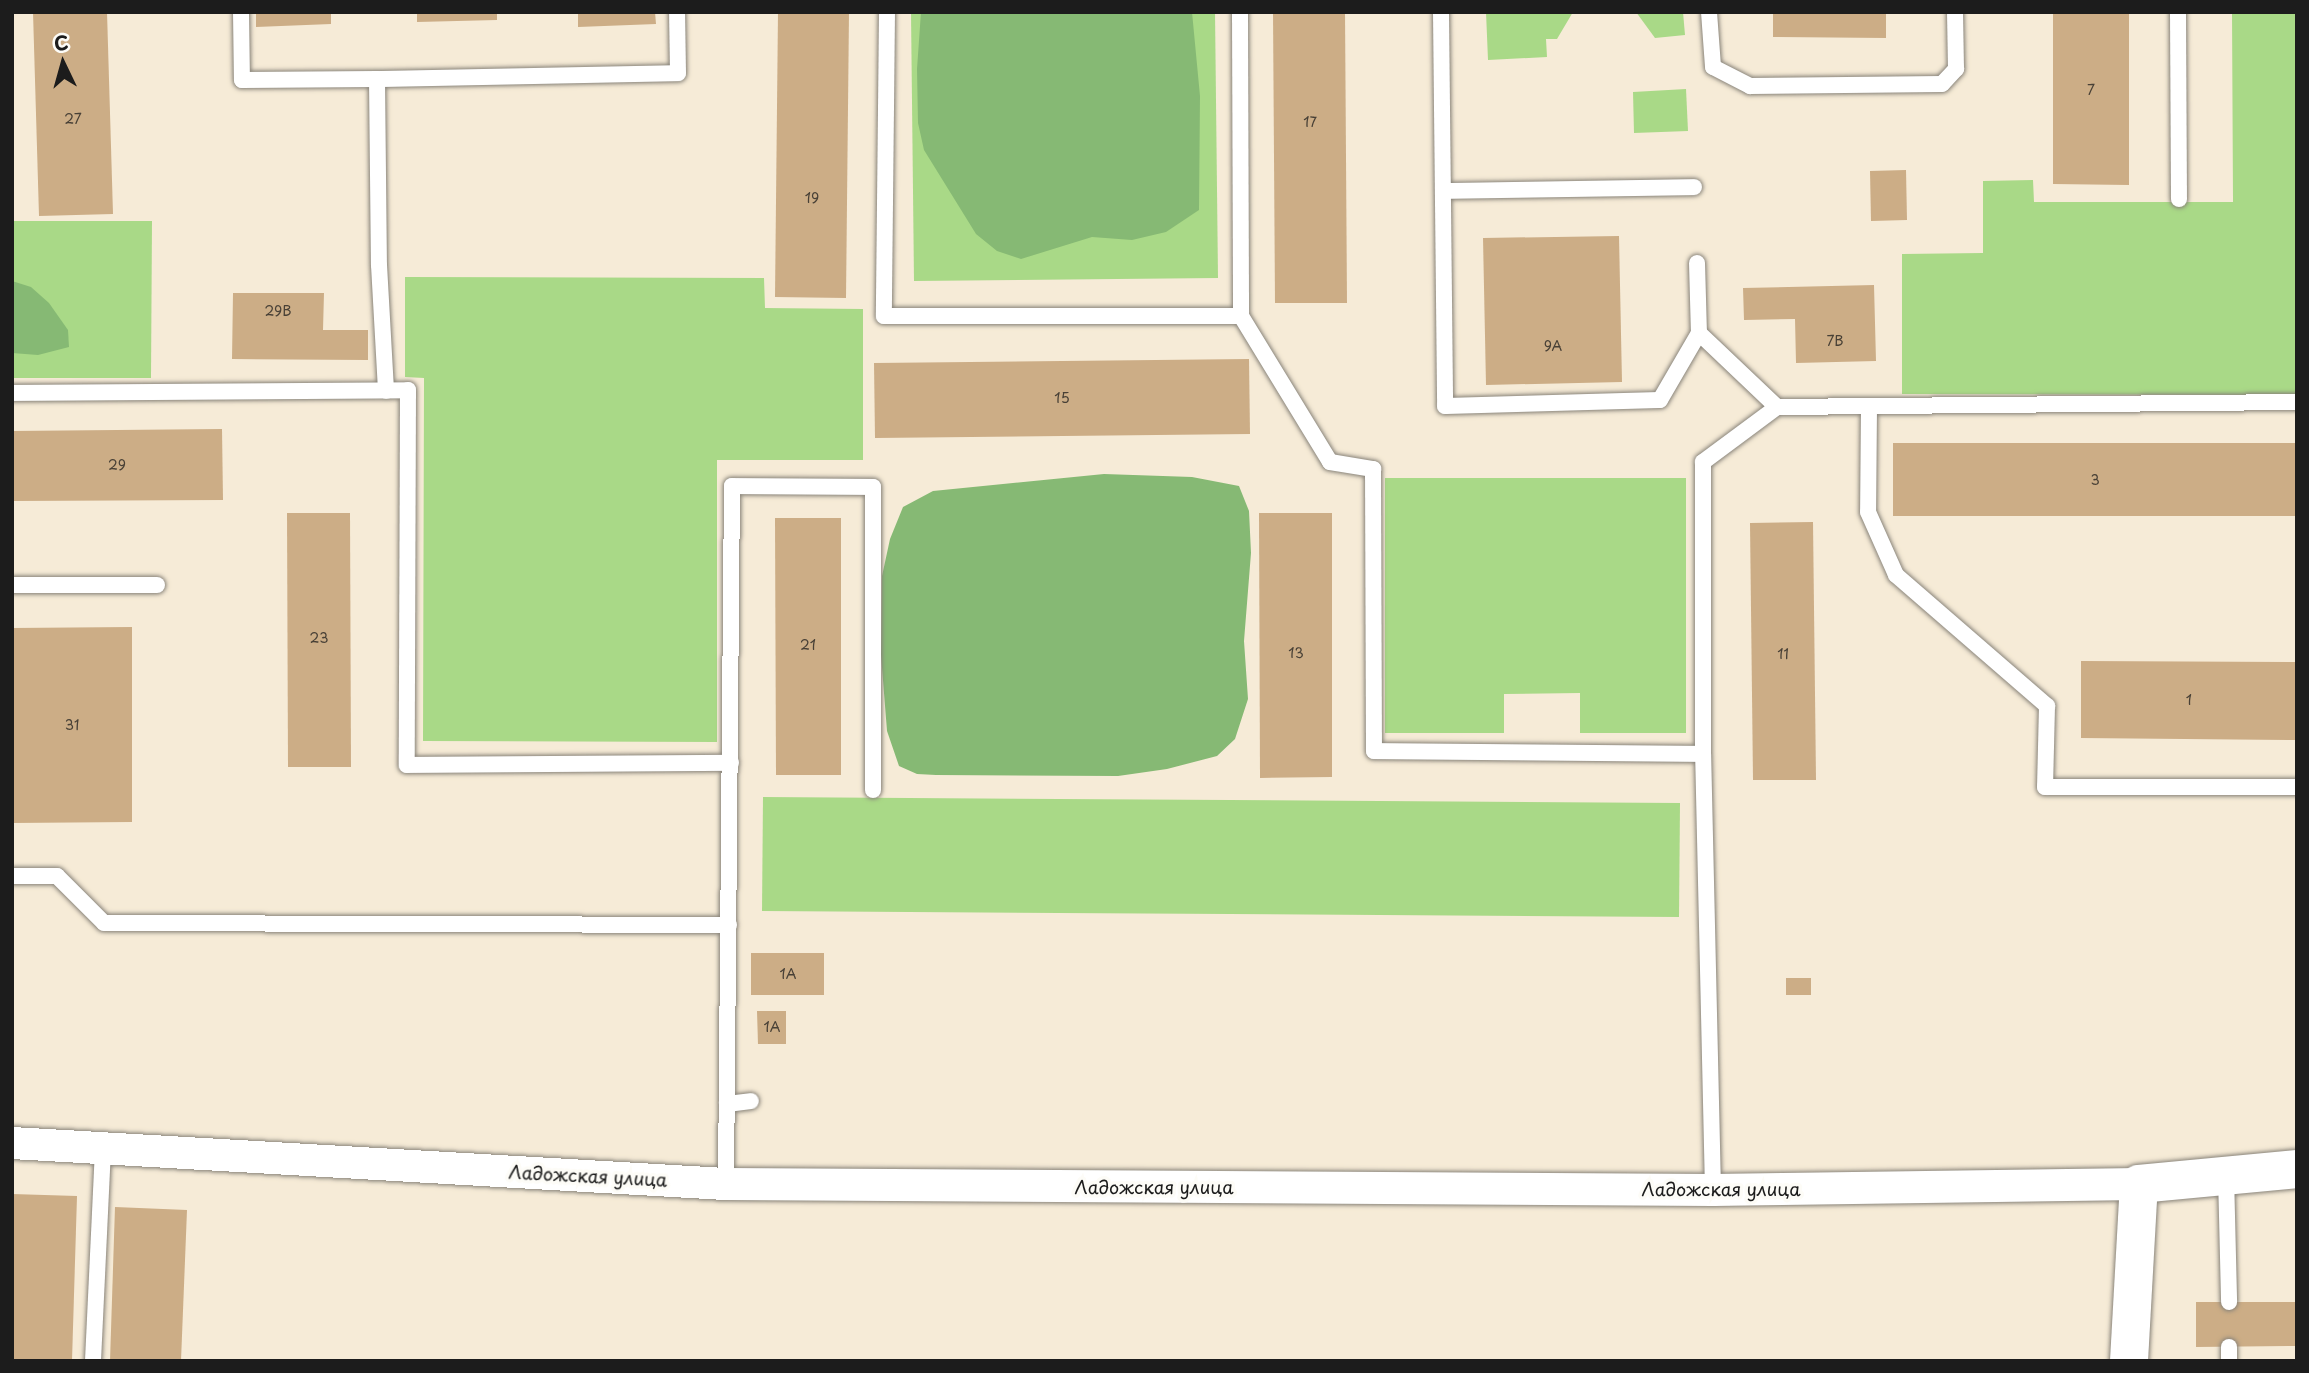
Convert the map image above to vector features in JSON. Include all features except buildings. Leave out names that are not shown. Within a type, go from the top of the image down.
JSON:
[{"type":"street","name":"Ладожская улица","points":[[12,1143],[726,1184],[1713,1189],[2139,1184],[2297,1169]]},
{"type":"street","points":[[2129,1361],[2139,1184]]},
{"type":"lane","points":[[241,12],[242,80],[678,73],[677,12]]},
{"type":"lane","points":[[887,12],[884,316],[1241,316]]},
{"type":"lane","points":[[1240,12],[1241,316],[1330,462],[1373,469],[1374,751],[1703,754]]},
{"type":"lane","points":[[1441,12],[1445,406],[1660,400],[1699,334],[1697,263]]},
{"type":"lane","points":[[1709,12],[1713,67],[1750,86],[1942,84],[1956,69],[1955,12]]},
{"type":"lane","points":[[2178,12],[2179,199]]},
{"type":"lane","points":[[377,79],[379,265],[386,391]]},
{"type":"lane","points":[[1443,191],[1694,187]]},
{"type":"lane","points":[[1699,334],[1777,407]]},
{"type":"lane","points":[[12,393],[408,390],[407,765],[731,763]]},
{"type":"lane","points":[[1713,1189],[1703,754],[1703,462],[1777,407],[2297,402]]},
{"type":"lane","points":[[1869,407],[1868,512],[1896,575],[2047,706],[2045,787],[2297,788]]},
{"type":"lane","points":[[726,1184],[732,486],[873,487],[873,790]]},
{"type":"lane","points":[[12,585],[157,586]]},
{"type":"lane","points":[[12,876],[57,876],[104,923],[729,925]]},
{"type":"lane","points":[[727,1104],[751,1101]]},
{"type":"lane","points":[[93,1361],[103,1148]]},
{"type":"lane","points":[[2226,1175],[2229,1302]]},
{"type":"green space","points":[[911,12],[1215,12],[1218,278],[914,281]]},
{"type":"green space","points":[[921,12],[1192,12],[1200,96],[1199,210],[1166,232],[1132,240],[1092,237],[1021,259],[997,251],[976,234],[924,150],[918,123],[917,69]]},
{"type":"green space","points":[[1486,12],[1573,12],[1557,39],[1546,39],[1547,57],[1488,60]]},
{"type":"green space","points":[[1636,12],[1683,12],[1685,35],[1655,38]]},
{"type":"green space","points":[[2232,12],[2297,12],[2297,395],[1902,394],[1902,254],[1983,253],[1983,181],[2033,180],[2034,202],[2233,202]]},
{"type":"green space","points":[[1686,89],[1688,131],[1634,133],[1633,92]]},
{"type":"green space","points":[[12,221],[152,221],[151,378],[12,378]]},
{"type":"green space","points":[[405,277],[764,278],[765,308],[863,309],[863,460],[717,460],[717,742],[423,741],[424,378],[405,377]]},
{"type":"green space","points":[[12,281],[31,287],[49,303],[68,330],[69,347],[38,355],[12,353]]},
{"type":"green space","points":[[1104,474],[1192,477],[1239,486],[1249,511],[1251,553],[1244,641],[1248,699],[1235,739],[1217,756],[1167,769],[1118,776],[936,775],[917,774],[899,766],[887,731],[881,655],[882,576],[890,539],[903,507],[933,491]]},
{"type":"green space","points":[[1385,478],[1686,478],[1686,733],[1580,733],[1580,693],[1504,694],[1504,733],[1385,733]]},
{"type":"green space","points":[[763,797],[1680,803],[1679,917],[762,911]]}]
